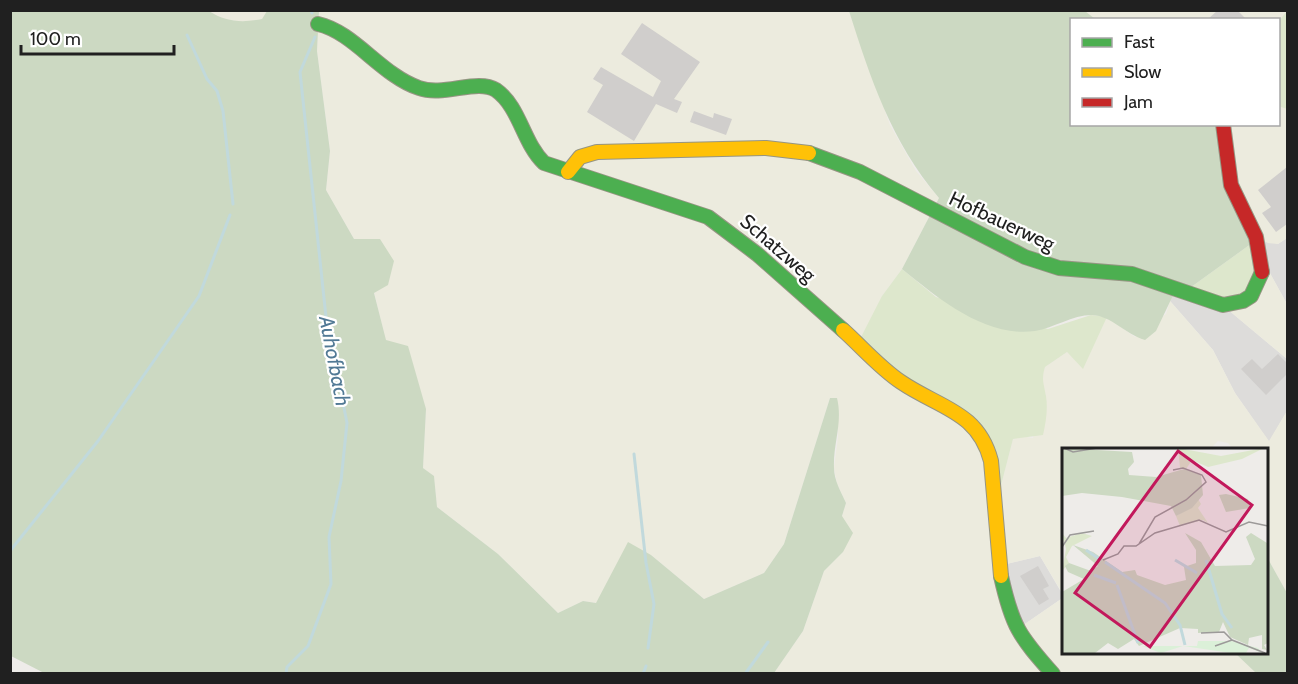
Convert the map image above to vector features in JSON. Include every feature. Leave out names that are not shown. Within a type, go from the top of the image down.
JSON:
[{"type":"street","name":"Schatzweg","points":[[318,24],[331,27],[394,76],[422,89],[444,92],[484,86],[497,91],[511,108],[523,138],[544,163],[680,205],[708,217],[744,243],[901,382],[959,414],[975,426],[987,446],[992,461],[1000,574],[1010,615],[1024,642],[1053,674]]},
{"type":"street","name":"Hofbauerweg","points":[[568,172],[580,157],[597,152],[766,148],[805,151],[860,172],[1025,257],[1059,268],[1132,274],[1223,305],[1243,302],[1251,296],[1263,271],[1261,251],[1229,178],[1223,126]]},
{"type":"shaded area","points":[[209,11],[267,11],[263,19],[245,22],[221,19]]},
{"type":"shaded area","points":[[319,11],[849,11],[890,125],[916,171],[939,198],[902,269],[882,296],[958,416],[984,447],[999,586],[1046,673],[774,673],[803,631],[824,571],[843,552],[842,516],[846,503],[837,484],[834,468],[838,437],[837,398],[830,398],[784,544],[764,573],[704,599],[651,555],[596,603],[583,601],[558,613],[498,554],[437,507],[434,476],[423,468],[426,409],[386,341],[374,292],[354,239],[326,190],[330,151],[317,51]]},
{"type":"shaded area","points":[[1085,11],[1288,11],[1280,20],[1280,18],[1093,18]]},
{"type":"shaded area","points":[[1280,106],[1287,109],[1287,238],[1278,244],[1268,243],[1258,238],[1236,190],[1227,129],[1230,126],[1280,126]]},
{"type":"shaded area","points":[[1258,238],[1278,244],[1287,238],[1287,304],[1266,266]]},
{"type":"shaded area","points":[[1266,266],[1287,304],[1287,359],[1226,308]]},
{"type":"shaded area","points":[[1174,292],[1226,308],[1287,359],[1287,411],[1269,442],[1235,393],[1213,350],[1170,301]]},
{"type":"shaded area","points":[[1170,301],[1213,350],[1235,393],[1269,441],[1287,411],[1287,593],[1268,559],[1268,448],[1232,448],[1228,443],[1218,441],[1211,448],[1062,448],[1062,593],[1040,556],[1002,565],[998,497],[1013,439],[1021,436],[1033,438],[1046,395],[1041,380],[1045,367],[1067,352],[1083,368],[1107,317],[1135,337],[1166,314]]},
{"type":"shaded area","points":[[1040,556],[1062,594],[1062,598],[1019,628],[1002,565]]},
{"type":"shaded area","points":[[1062,598],[1062,654],[1236,654],[1256,673],[1058,673],[1019,628]]},
{"type":"green space","points":[[11,11],[209,11],[228,19],[248,21],[262,19],[267,11],[319,11],[317,51],[330,151],[326,190],[354,239],[380,239],[394,261],[388,285],[374,293],[386,340],[408,346],[426,409],[423,468],[434,476],[437,507],[498,554],[558,613],[583,601],[596,603],[628,542],[651,555],[704,599],[764,573],[784,544],[830,398],[837,398],[839,416],[834,472],[846,503],[842,516],[853,533],[843,552],[824,571],[803,631],[774,673],[46,674],[11,656]]},
{"type":"green space","points":[[849,11],[1085,11],[1094,18],[1070,18],[1070,126],[1221,126],[1222,142],[1255,241],[1187,290],[1177,287],[1156,331],[1145,340],[1106,318],[1092,315],[1077,317],[1035,331],[1016,332],[980,322],[947,303],[902,269],[939,198],[922,176],[895,132],[866,61]]},
{"type":"green space","points":[[1287,11],[1287,109],[1280,107],[1280,20]]},
{"type":"green space","points":[[1255,241],[1257,283],[1231,302],[1187,290]]},
{"type":"green space","points":[[902,269],[936,297],[1048,329],[1091,315],[1107,317],[1083,369],[1067,352],[1045,367],[1043,379],[1047,411],[1043,435],[1013,439],[998,497],[987,437],[930,397],[859,341],[882,296]]},
{"type":"green space","points":[[1268,559],[1287,593],[1287,673],[1256,673],[1236,654],[1268,654]]},
{"type":"building","points":[[1218,10],[1237,10],[1245,18],[1209,18]]},
{"type":"building","points":[[642,23],[700,62],[674,99],[682,102],[677,113],[656,104],[634,141],[587,112],[603,85],[593,79],[601,67],[653,97],[661,81],[621,54]]},
{"type":"building","points":[[694,111],[713,118],[714,113],[732,119],[726,135],[690,122]]},
{"type":"building","points":[[1287,167],[1287,224],[1276,232],[1262,213],[1271,207],[1258,190]]},
{"type":"building","points":[[1278,354],[1287,363],[1287,374],[1266,395],[1241,369],[1252,359],[1262,369]]},
{"type":"building","points":[[1038,566],[1049,586],[1043,589],[1049,599],[1039,605],[1020,576]]},
{"type":"waterway","points":[[187,35],[207,79],[217,91],[223,111],[233,204]]},
{"type":"waterway","name":"Auhofbach","points":[[286,674],[287,667],[308,646],[331,584],[329,537],[341,481],[347,423],[326,317],[300,72],[315,37]]},
{"type":"waterway","points":[[10,551],[98,441],[199,296],[230,215]]},
{"type":"waterway","points":[[634,454],[646,563],[654,604],[648,648]]},
{"type":"waterway","points":[[745,674],[768,642]]},
{"type":"waterway","points":[[643,674],[646,666]]},
{"type":"traffic: fast","points":[[318,24],[344,36],[392,74],[419,88],[439,90],[479,86],[496,90],[511,106],[531,146],[544,163],[708,217],[757,254],[843,330]]},
{"type":"traffic: fast","points":[[809,153],[860,172],[1025,257],[1059,268],[1132,274],[1223,305],[1243,301],[1251,296],[1262,272]]},
{"type":"traffic: fast","points":[[1001,576],[1018,630],[1053,674]]},
{"type":"traffic: slow","points":[[568,172],[580,157],[597,152],[766,148],[809,153]]},
{"type":"traffic: slow","points":[[843,330],[893,376],[915,391],[955,412],[977,431],[991,461],[1001,576]]},
{"type":"traffic: jam","points":[[1223,126],[1231,185],[1256,237],[1262,272]]}]
